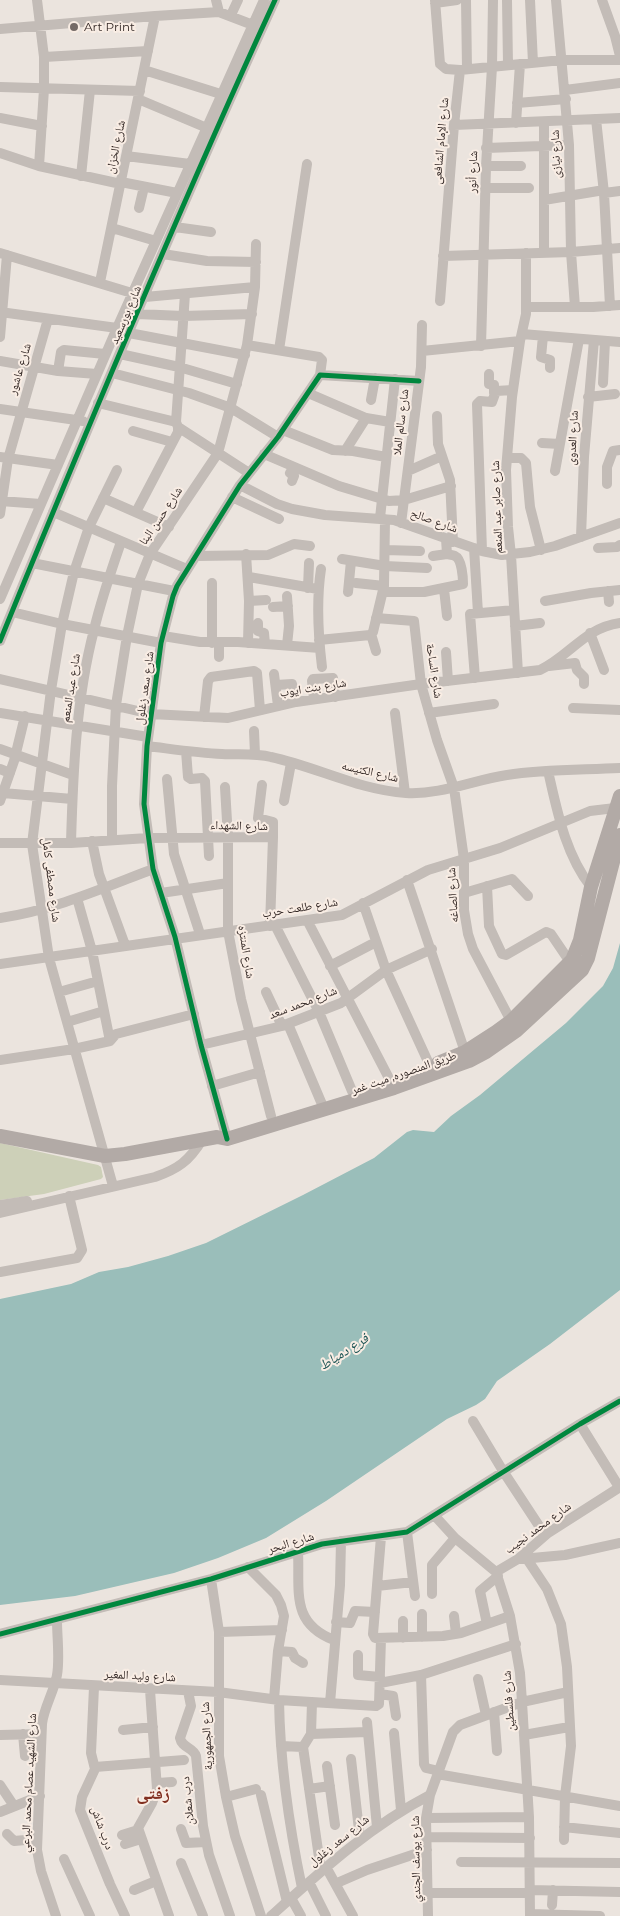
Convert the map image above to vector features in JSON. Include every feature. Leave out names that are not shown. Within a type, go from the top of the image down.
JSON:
[{"type":"main road","name":"طريق المنصوره, ميت غمر","points":[[223,1135],[271,1116],[322,1105],[352,1091],[392,1084],[465,1052],[489,1038],[511,1020],[570,962],[577,951],[591,887],[618,802]]},
{"type":"main road","name":"طريق المنصوره, ميت غمر","points":[[0,1136],[105,1156],[124,1154],[223,1135],[458,1066],[486,1052],[516,1031],[582,970],[588,958],[620,835]]},
{"type":"street","points":[[37,0],[44,56],[39,166]]},
{"type":"street","points":[[216,0],[219,12]]},
{"type":"street","points":[[231,15],[238,0]]},
{"type":"street","name":"شارع بورسعيد","points":[[0,641],[90,422],[175,227],[264,0]]},
{"type":"street","name":"شارع بورسعيد","points":[[0,599],[105,354],[206,128],[226,96],[275,0]]},
{"type":"street","points":[[457,0],[435,1],[440,64],[446,69],[464,70],[562,60],[620,60]]},
{"type":"street","name":"شارع الإمام الشافعى","points":[[440,301],[454,125],[464,70],[466,0]]},
{"type":"street","name":"شارع أنور","points":[[481,346],[482,255],[487,124],[492,67],[493,0]]},
{"type":"street","points":[[507,0],[508,65]]},
{"type":"street","points":[[530,0],[533,63]]},
{"type":"street","name":"شارع نيازى","points":[[556,0],[568,120],[571,252],[575,307]]},
{"type":"street","points":[[602,0],[620,56]]},
{"type":"street","points":[[0,29],[219,12],[253,24]]},
{"type":"street","name":"شارع الخزان","points":[[100,282],[155,16]]},
{"type":"street","points":[[44,56],[148,51]]},
{"type":"street","points":[[516,123],[520,64]]},
{"type":"street","points":[[144,70],[226,96]]},
{"type":"street","points":[[517,103],[620,82]]},
{"type":"street","points":[[0,87],[90,90],[139,95],[206,128]]},
{"type":"street","points":[[81,176],[90,90]]},
{"type":"street","points":[[0,118],[42,126]]},
{"type":"street","points":[[454,125],[620,118]]},
{"type":"street","points":[[526,307],[615,306],[596,119]]},
{"type":"street","points":[[544,122],[544,253]]},
{"type":"street","points":[[486,148],[569,145]]},
{"type":"street","points":[[0,153],[39,166],[81,176],[177,193]]},
{"type":"street","points":[[126,156],[190,164]]},
{"type":"street","points":[[279,350],[307,164]]},
{"type":"street","points":[[486,166],[521,166]]},
{"type":"street","points":[[139,208],[144,187]]},
{"type":"street","points":[[485,188],[529,188]]},
{"type":"street","points":[[544,200],[620,191]]},
{"type":"street","points":[[175,227],[211,232]]},
{"type":"street","points":[[112,228],[156,241]]},
{"type":"street","name":"شارع حسن البنا","points":[[112,840],[112,786],[116,705],[127,636],[138,584],[150,554],[218,453],[246,350],[255,286],[256,244]]},
{"type":"street","points":[[443,256],[571,252],[620,248]]},
{"type":"street","points":[[0,337],[4,254],[144,297],[255,286]]},
{"type":"street","points":[[163,254],[207,262],[256,262]]},
{"type":"street","name":"شارع صابر عبد المنعم","points":[[518,673],[506,499],[506,458],[513,390],[526,307],[526,254]]},
{"type":"street","points":[[136,512],[178,432],[177,390],[185,294]]},
{"type":"street","points":[[1,312],[48,320],[117,328]]},
{"type":"street","points":[[137,314],[183,316],[252,314]]},
{"type":"street","name":"شارع عاشور","points":[[0,514],[4,458],[20,413],[48,320]]},
{"type":"street","name":"شارع سالم الملا","points":[[401,523],[419,381],[422,325]]},
{"type":"street","points":[[129,334],[181,343],[246,350],[279,350],[319,357],[322,360],[320,375],[419,381]]},
{"type":"street","points":[[422,351],[481,346],[521,338],[543,336],[620,342]]},
{"type":"street","points":[[543,336],[541,357],[550,360],[550,368]]},
{"type":"street","points":[[555,471],[579,339]]},
{"type":"street","name":"شارع العدوى","points":[[581,537],[588,397],[594,340]]},
{"type":"street","points":[[603,383],[605,341]]},
{"type":"street","points":[[58,370],[63,350],[105,354]]},
{"type":"street","points":[[120,354],[179,367],[237,384]]},
{"type":"street","points":[[0,361],[97,374]]},
{"type":"street","points":[[112,373],[177,390],[231,408],[280,434],[333,450],[353,451],[386,457]]},
{"type":"street","points":[[475,678],[474,613],[478,550],[477,404],[480,401],[492,402],[494,384],[489,384],[488,374]]},
{"type":"street","name":"شارع سعد زغلول","points":[[223,1135],[176,938],[153,869],[144,804],[147,742],[162,640],[174,591],[240,485],[280,434],[320,375]]},
{"type":"street","points":[[371,400],[374,378]]},
{"type":"street","points":[[376,651],[371,634],[383,589],[385,550],[382,499],[395,379]]},
{"type":"street","points":[[494,393],[496,391],[513,390]]},
{"type":"street","points":[[308,393],[366,418],[390,422]]},
{"type":"street","points":[[588,397],[615,394]]},
{"type":"street","points":[[98,404],[177,425],[249,473]]},
{"type":"street","points":[[0,410],[90,422]]},
{"type":"street","points":[[437,416],[438,444],[450,486],[447,554]]},
{"type":"street","points":[[345,451],[366,418]]},
{"type":"street","points":[[133,431],[172,442]]},
{"type":"street","points":[[542,443],[560,444]]},
{"type":"street","points":[[606,484],[609,459],[613,451],[620,450]]},
{"type":"street","points":[[264,454],[324,484],[389,501],[404,500],[450,486]]},
{"type":"street","points":[[408,471],[442,456]]},
{"type":"street","points":[[4,458],[58,465]]},
{"type":"street","points":[[506,458],[521,458],[526,463],[530,507],[542,550]]},
{"type":"street","points":[[292,481],[294,476],[290,473],[294,468]]},
{"type":"street","name":"شارع مصطفى كامل","points":[[113,1186],[50,958],[32,844],[51,690],[62,624],[74,572],[89,527],[117,470]]},
{"type":"street","name":"شارع صالح","points":[[240,485],[276,504],[292,509],[325,515],[382,518],[493,554],[511,555],[542,550],[620,523]]},
{"type":"street","points":[[232,497],[265,516],[279,519]]},
{"type":"street","points":[[103,498],[169,527]]},
{"type":"street","points":[[1,501],[41,504]]},
{"type":"street","points":[[53,512],[187,570]]},
{"type":"street","name":"شارع عبد المنعم","points":[[71,842],[73,775],[82,697],[94,630],[108,578],[121,542]]},
{"type":"street","points":[[196,556],[268,555],[294,544],[310,546]]},
{"type":"street","points":[[598,548],[617,547],[620,545]]},
{"type":"street","points":[[385,550],[420,551]]},
{"type":"street","points":[[246,554],[249,601],[248,643]]},
{"type":"street","points":[[356,583],[383,589],[414,592],[444,589],[463,584],[462,573],[456,556],[447,554],[433,556]]},
{"type":"street","points":[[348,592],[346,560],[385,566],[407,562],[427,568]]},
{"type":"street","points":[[32,562],[174,591]]},
{"type":"street","points":[[309,563],[322,667]]},
{"type":"street","points":[[313,588],[321,569]]},
{"type":"street","points":[[0,570],[12,570]]},
{"type":"street","points":[[248,577],[313,588]]},
{"type":"street","points":[[212,582],[215,643],[219,657]]},
{"type":"street","points":[[444,589],[447,616]]},
{"type":"street","points":[[545,602],[620,590]]},
{"type":"street","points":[[608,591],[609,602]]},
{"type":"street","points":[[249,601],[270,603],[288,601],[289,626],[287,645]]},
{"type":"street","points":[[474,613],[514,610]]},
{"type":"street","points":[[12,612],[94,630],[162,640],[287,645],[320,644],[371,634]]},
{"type":"street","name":"شارع الساحة","points":[[376,618],[414,621],[421,684],[454,788]]},
{"type":"street","points":[[258,623],[258,631],[264,633],[265,644]]},
{"type":"street","points":[[515,626],[540,623]]},
{"type":"street","name":"شارع بنت ايوب","points":[[0,679],[151,714],[233,717],[314,699],[540,670],[548,666],[590,633],[620,623]]},
{"type":"street","points":[[590,633],[604,670]]},
{"type":"street","points":[[446,652],[448,681]]},
{"type":"street","points":[[548,666],[575,663],[584,677],[584,684]]},
{"type":"street","points":[[204,717],[209,678],[214,676],[254,671],[257,673],[260,710]]},
{"type":"street","points":[[314,699],[313,680],[332,678],[335,697]]},
{"type":"street","points":[[278,706],[275,679],[292,684],[296,702]]},
{"type":"street","points":[[429,713],[494,704]]},
{"type":"street","points":[[573,708],[620,710]]},
{"type":"street","name":"شارع الكنيسه","points":[[0,712],[115,731],[147,742],[186,751],[271,756],[359,784],[405,793],[421,793],[454,788],[486,778],[548,771],[620,768]]},
{"type":"street","points":[[395,713],[405,793]]},
{"type":"street","points":[[25,716],[16,754],[5,771],[1,797],[72,799]]},
{"type":"street","points":[[254,731],[255,754]]},
{"type":"street","points":[[0,749],[73,775]]},
{"type":"street","points":[[186,751],[188,777],[205,780],[209,856]]},
{"type":"street","points":[[284,801],[291,763]]},
{"type":"street","points":[[548,771],[560,823],[577,866],[591,887]]},
{"type":"street","points":[[166,779],[176,863],[200,934]]},
{"type":"street","points":[[262,785],[258,818],[272,822],[273,837]]},
{"type":"street","name":"شارع المنتزه","points":[[225,787],[228,838],[228,931],[242,999],[271,1116]]},
{"type":"street","name":"شارع الصاغه","points":[[454,788],[464,859],[464,910],[468,934],[511,1020]]},
{"type":"street","name":"شارع طلعت حرب","points":[[0,964],[342,914],[428,870],[500,848],[590,811],[618,802]]},
{"type":"street","name":"شارع الشهداء","points":[[0,843],[32,844],[148,838],[273,837],[273,925]]},
{"type":"street","points":[[92,841],[95,860],[125,946]]},
{"type":"street","points":[[0,918],[41,910],[153,869]]},
{"type":"street","points":[[464,893],[512,879],[528,896]]},
{"type":"street","points":[[407,880],[432,949],[465,1052]]},
{"type":"street","points":[[161,893],[228,883]]},
{"type":"street","points":[[487,886],[489,926],[502,954],[506,955],[543,933],[548,932],[570,962]]},
{"type":"street","points":[[77,898],[92,951],[110,1041]]},
{"type":"street","points":[[363,903],[386,970],[430,1066]]},
{"type":"street","points":[[307,920],[392,1084]]},
{"type":"street","points":[[273,925],[320,1012],[352,1091]]},
{"type":"street","points":[[330,966],[376,942]]},
{"type":"street","name":"شارع محمد سعد","points":[[201,1045],[285,1025],[320,1012],[348,998],[386,970],[432,949]]},
{"type":"street","points":[[59,992],[98,981]]},
{"type":"street","points":[[266,992],[285,1025],[322,1105]]},
{"type":"street","points":[[67,1022],[104,1011]]},
{"type":"street","points":[[0,1060],[74,1049],[110,1041],[116,1034],[194,1014]]},
{"type":"street","points":[[212,1086],[260,1072]]},
{"type":"street","points":[[0,1213],[155,1177],[169,1172],[193,1154],[202,1140]]},
{"type":"street","points":[[0,1272],[77,1258],[81,1255],[82,1250],[69,1196]]},
{"type":"street","points":[[0,1205],[34,1201],[43,1202]]},
{"type":"street","name":"شارع البحر","points":[[0,1634],[211,1579],[322,1544],[407,1532],[503,1471],[620,1401]]},
{"type":"street","points":[[473,1421],[545,1535]]},
{"type":"street","points":[[580,1424],[619,1487]]},
{"type":"street","name":"شارع محمد نجيب","points":[[486,1624],[480,1591],[497,1574],[522,1559],[545,1535],[619,1487]]},
{"type":"street","points":[[434,1515],[455,1538],[497,1574]]},
{"type":"street","points":[[407,1532],[414,1596]]},
{"type":"street","points":[[380,1537],[373,1634],[375,1638],[456,1634],[510,1616]]},
{"type":"street","points":[[432,1594],[432,1565],[455,1538]]},
{"type":"street","points":[[330,1703],[340,1585],[341,1541]]},
{"type":"street","points":[[522,1559],[565,1555],[620,1542]]},
{"type":"street","points":[[298,1551],[300,1610],[313,1628],[322,1635],[334,1640]]},
{"type":"street","points":[[522,1559],[547,1589],[561,1624],[571,1746],[564,1796],[564,1840]]},
{"type":"street","points":[[248,1567],[276,1595],[284,1616],[278,1651],[277,1700],[287,1804],[306,1885],[326,1916]]},
{"type":"street","name":"شارع فلسطين","points":[[497,1574],[510,1616],[516,1644],[522,1702],[530,1838],[530,1915]]},
{"type":"street","name":"شارع الجمهورية","points":[[211,1579],[219,1632],[219,1756],[235,1836],[261,1916]]},
{"type":"street","points":[[377,1586],[413,1582]]},
{"type":"street","points":[[336,1622],[351,1625],[355,1611],[375,1612]]},
{"type":"street","points":[[422,1614],[422,1637]]},
{"type":"street","points":[[454,1616],[456,1634]]},
{"type":"street","name":"شارع الشهيد عصام محمد البرعي","points":[[56,1916],[38,1861],[37,1839],[41,1734],[43,1714],[58,1667],[57,1620]]},
{"type":"street","points":[[403,1622],[403,1638]]},
{"type":"street","points":[[219,1632],[282,1630]]},
{"type":"street","points":[[379,1638],[380,1699],[393,1696],[396,1716]]},
{"type":"street","points":[[358,1655],[358,1675],[380,1680],[421,1675],[516,1644]]},
{"type":"street","points":[[278,1651],[292,1652],[295,1658],[302,1663]]},
{"type":"street","points":[[421,1675],[424,1764],[426,1768],[438,1773],[620,1806]]},
{"type":"street","name":"شارع وليد المغير","points":[[0,1680],[150,1690],[218,1692],[277,1700],[376,1706],[380,1699]]},
{"type":"street","points":[[478,1680],[490,1714],[497,1751]]},
{"type":"street","points":[[94,1686],[91,1753],[95,1767],[156,1764],[184,1760]]},
{"type":"street","points":[[150,1690],[158,1783],[155,1796],[139,1824],[140,1835],[168,1916]]},
{"type":"street","name":"درب شعلان","points":[[188,1691],[191,1706],[180,1738],[183,1744],[194,1751],[196,1756],[206,1842],[230,1916]]},
{"type":"street","name":"شارع يوسف الجندي","points":[[428,1916],[426,1818],[430,1795],[453,1732],[457,1727],[522,1702],[568,1692]]},
{"type":"street","points":[[312,1702],[312,1734],[303,1747],[324,1869],[337,1883],[353,1916]]},
{"type":"street","points":[[123,1730],[153,1727]]},
{"type":"street","points":[[312,1734],[367,1727],[377,1827]]},
{"type":"street","points":[[524,1735],[569,1727]]},
{"type":"street","points":[[394,1733],[401,1810]]},
{"type":"street","points":[[22,1734],[25,1756]]},
{"type":"street","points":[[0,1735],[41,1734]]},
{"type":"street","points":[[281,1746],[303,1747]]},
{"type":"street","points":[[351,1759],[360,1839]]},
{"type":"street","points":[[327,1766],[335,1825]]},
{"type":"street","name":"درب شاش","points":[[95,1767],[82,1797],[80,1810],[124,1916]]},
{"type":"street","points":[[158,1783],[172,1782]]},
{"type":"street","points":[[0,1785],[14,1806]]},
{"type":"street","points":[[309,1789],[330,1786]]},
{"type":"street","points":[[226,1797],[258,1792],[289,1900],[301,1916]]},
{"type":"street","name":"شارع سعد زغلول","points":[[273,1915],[360,1839],[401,1810],[430,1795]]},
{"type":"street","points":[[0,1812],[40,1796]]},
{"type":"street","points":[[426,1818],[529,1817]]},
{"type":"street","points":[[564,1827],[620,1832]]},
{"type":"street","points":[[181,1829],[186,1844],[206,1842]]},
{"type":"street","points":[[7,1834],[14,1841],[37,1839]]},
{"type":"street","points":[[123,1840],[140,1835]]},
{"type":"street","points":[[427,1837],[530,1838]]},
{"type":"street","points":[[337,1883],[367,1870],[427,1850]]},
{"type":"street","points":[[64,1859],[90,1916]]},
{"type":"street","points":[[461,1862],[620,1863]]},
{"type":"street","points":[[181,1863],[203,1916]]},
{"type":"street","points":[[134,1890],[156,1881]]},
{"type":"street","points":[[429,1892],[553,1890],[620,1892]]},
{"type":"street","points":[[552,1905],[553,1890]]},
{"type":"street","points":[[530,1915],[600,1916]]},
{"type":"green space","points":[[0,1143],[98,1165],[101,1167],[103,1177],[44,1194],[0,1200]]},
{"type":"water","name":"فرع دمياط","points":[[620,943],[620,1290],[550,1344],[497,1381],[485,1399],[447,1419],[326,1501],[266,1538],[218,1558],[174,1573],[75,1596],[0,1605],[0,1299],[71,1284],[99,1272],[128,1267],[206,1243],[374,1158],[407,1132],[413,1130],[434,1132],[451,1116],[480,1095],[566,1023],[603,986],[613,968]]},
{"type":"cycle path","points":[[0,641],[134,319],[203,159],[275,0]]},
{"type":"cycle path","points":[[227,1139],[201,1045],[175,937],[153,869],[144,804],[147,746],[161,643],[177,586],[240,485],[278,437],[320,375],[419,381]]},
{"type":"cycle path","points":[[0,1634],[211,1579],[322,1544],[407,1532],[620,1401]]},
{"type":"place","name":"Art Print","points":[[74,27]]},
{"type":"district","name":"زفتى","points":[[153,1794]]}]
